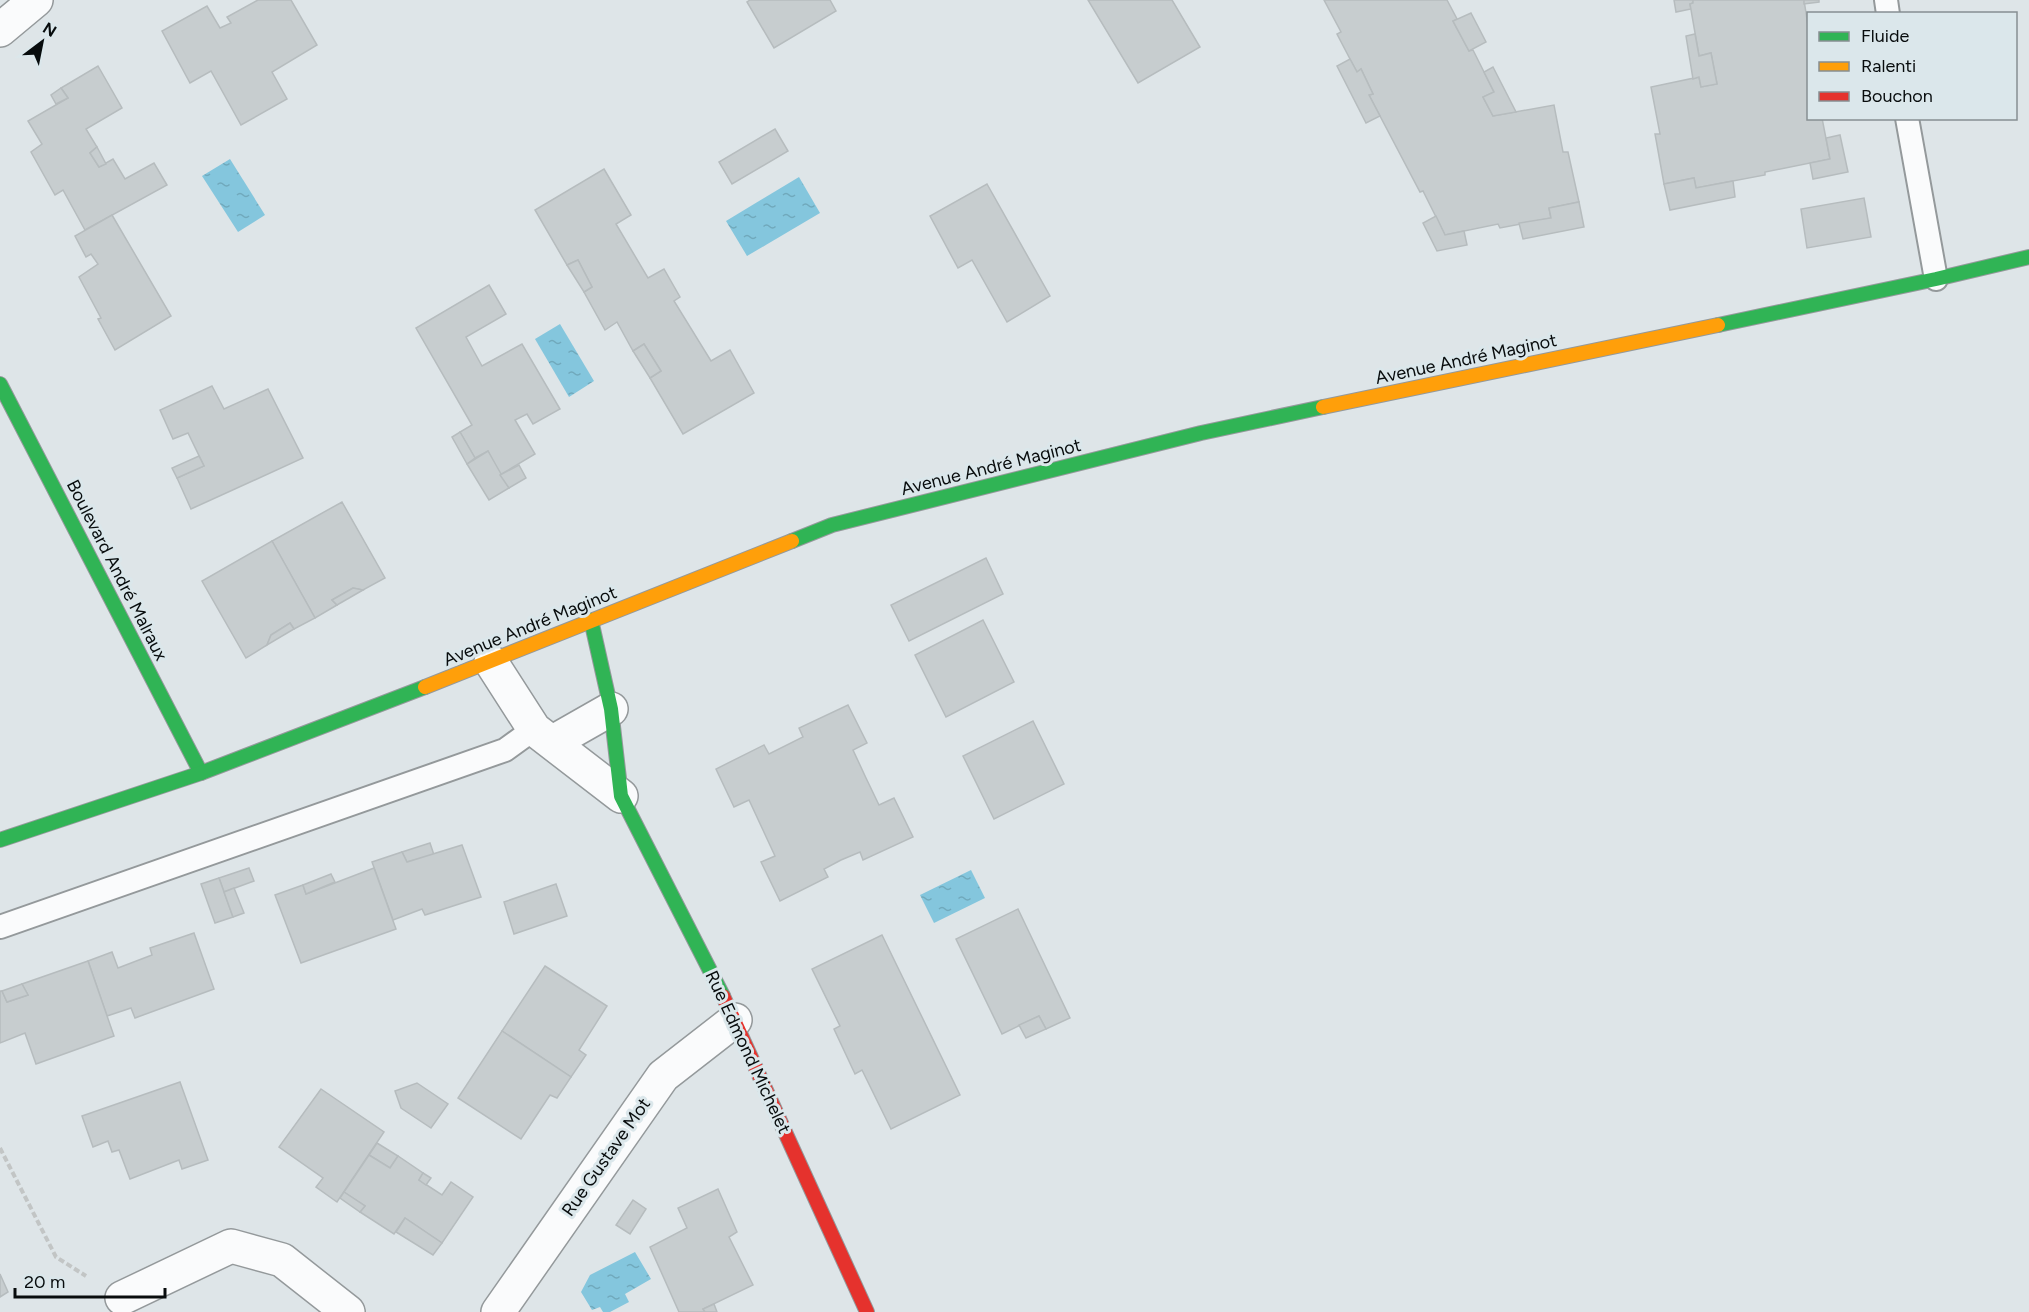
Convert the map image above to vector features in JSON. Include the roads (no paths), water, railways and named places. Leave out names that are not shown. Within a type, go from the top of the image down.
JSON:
[{"type":"street","points":[[0,30],[36,0]]},
{"type":"street","name":"Avenue André Maginot","points":[[0,840],[201,773],[491,662],[832,525],[1201,433],[1936,279],[2029,257]]},
{"type":"street","name":"Boulevard André Malraux","points":[[0,384],[201,773]]},
{"type":"street","name":"Rue Edmond Michelet","points":[[591,620],[611,709],[621,796],[735,1020],[867,1312]]},
{"type":"street","name":"Rue Edmond Michelet","points":[[491,662],[544,735],[621,796]]},
{"type":"street","points":[[544,735],[611,709]]},
{"type":"street","name":"Rue Gustave Mot","points":[[498,1312],[663,1076],[735,1020]]},
{"type":"street","points":[[124,1305],[231,1246],[282,1260],[348,1312]]},
{"type":"lane","points":[[1907,120],[1936,279]]},
{"type":"lane","points":[[0,927],[544,735]]},
{"type":"water","points":[[230,159],[265,215],[238,232],[202,176]]},
{"type":"water","points":[[799,177],[820,213],[747,256],[726,221]]},
{"type":"water","points":[[560,324],[594,381],[569,397],[535,339]]},
{"type":"water","points":[[971,870],[985,898],[934,923],[920,895]]},
{"type":"water","points":[[635,1252],[651,1279],[625,1294],[629,1302],[610,1312],[603,1312],[600,1307],[592,1310],[581,1292],[590,1275]]}]
